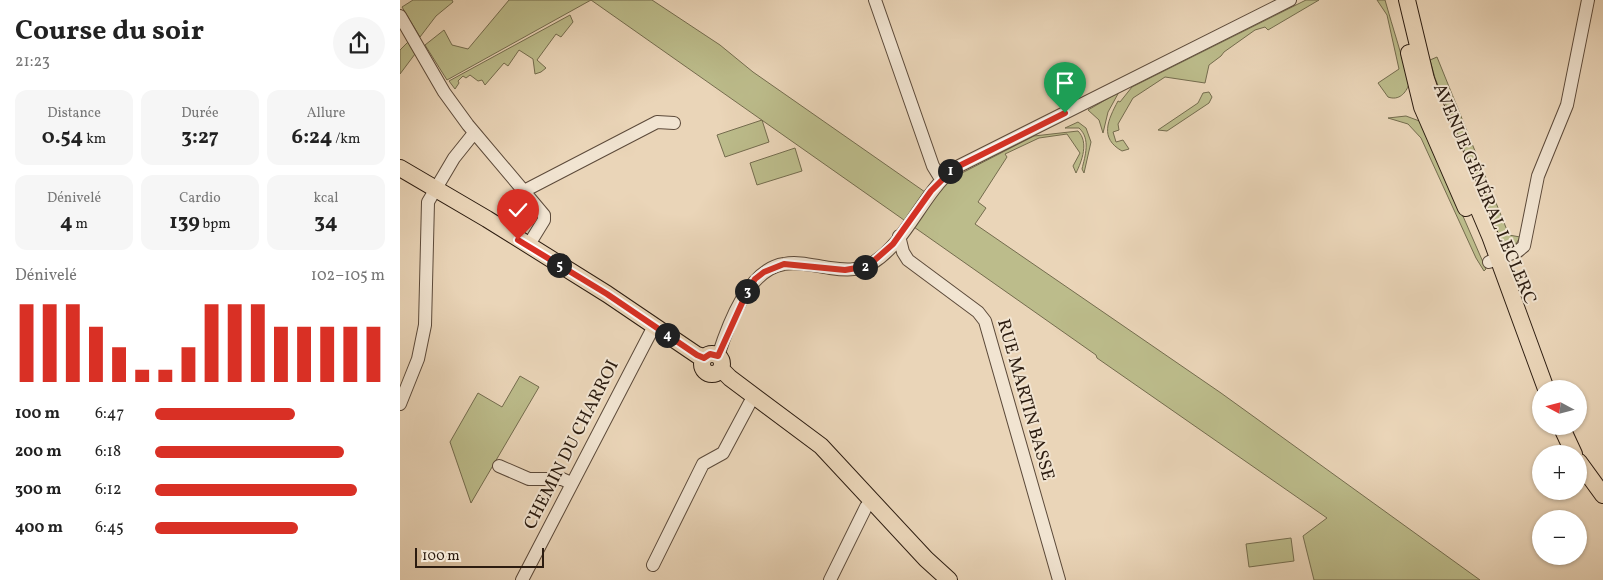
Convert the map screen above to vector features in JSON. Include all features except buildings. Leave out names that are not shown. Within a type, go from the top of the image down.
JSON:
[{"type":"main road","name":"AVENUE GÉNÉRAL LECLERC","points":[[1396,0],[1420,101],[1493,260],[1542,380]]},
{"type":"main road","name":"AVENUE GÉNÉRAL LECLERC","points":[[1407,0],[1428,86],[1493,260]]},
{"type":"main road","points":[[400,168],[433,194]]},
{"type":"main road","points":[[400,179],[433,194],[484,225],[509,234],[654,326],[714,361],[754,396],[821,446],[945,579]]},
{"type":"main road","points":[[1587,473],[1603,496]]},
{"type":"street","points":[[875,0],[933,166],[941,179]]},
{"type":"street","points":[[714,361],[747,292],[755,279],[764,272],[784,264],[845,270],[862,268],[882,256],[899,236],[931,191],[953,169],[1290,0]]},
{"type":"street","points":[[1493,260],[1518,251],[1524,246],[1538,176],[1567,105],[1588,0]]},
{"type":"street","points":[[400,16],[444,92],[474,133],[542,212],[545,218],[528,246]]},
{"type":"street","points":[[524,191],[656,122],[674,123]]},
{"type":"street","points":[[400,404],[404,384],[418,359],[425,325],[427,207],[454,158],[474,133]]},
{"type":"street","name":"RUE MARTIN BASSE","points":[[899,236],[903,252],[908,260],[978,312],[985,321],[1059,580]]},
{"type":"street","name":"CHEMIN DU CHARROI","points":[[522,580],[654,326]]},
{"type":"street","points":[[653,566],[703,464],[723,453],[754,396]]},
{"type":"street","points":[[499,466],[529,479],[562,479],[572,483]]},
{"type":"street","points":[[830,580],[866,507],[872,502]]},
{"type":"green space","points":[[413,0],[452,0],[453,2],[436,16],[420,37],[402,7]]},
{"type":"green space","points":[[509,0],[591,0],[447,80],[425,45],[444,30],[452,45],[468,49]]},
{"type":"green space","points":[[591,0],[652,0],[720,45],[753,72],[925,192],[1034,136],[1078,131],[1084,146],[1076,173],[1073,166],[1080,153],[1067,134],[1039,138],[1005,154],[1007,157],[978,202],[986,208],[975,224],[1221,393],[1480,580],[1314,580],[1303,536],[1327,518],[1097,358],[1096,355]]},
{"type":"green space","points":[[1306,0],[1319,0],[1268,30],[1265,27],[1255,30],[1224,52],[1209,65],[1205,83],[1165,77],[1133,98],[1118,124],[1119,130],[1113,132],[1116,142],[1123,140],[1129,149],[1122,151],[1110,140],[1108,128],[1111,115],[1118,101],[1120,102],[1132,87]]},
{"type":"green space","points":[[1377,0],[1385,0],[1409,84],[1404,93],[1396,98],[1388,97],[1378,83],[1399,69],[1387,15]]},
{"type":"green space","points":[[570,15],[573,22],[561,37],[556,34],[537,60],[546,68],[541,72],[535,74],[533,59],[519,50],[508,66],[504,63],[485,85],[482,80],[478,81],[470,75],[466,78],[463,76],[458,81],[459,83],[455,89],[449,81]]},
{"type":"green space","points":[[408,42],[415,54],[400,74],[400,50]]},
{"type":"green space","points":[[1437,57],[1509,235],[1520,237],[1516,244],[1505,250],[1435,78],[1430,60]]},
{"type":"green space","points":[[1119,92],[1108,112],[1103,133],[1099,120],[1088,110]]},
{"type":"green space","points":[[1209,92],[1212,97],[1209,103],[1167,131],[1158,130],[1198,103],[1203,93]]},
{"type":"green space","points":[[1406,116],[1422,122],[1486,269],[1484,271],[1476,258],[1421,138],[1408,124],[1388,118]]},
{"type":"green space","points":[[762,120],[769,142],[725,157],[717,135]]},
{"type":"green space","points":[[1078,122],[1086,128],[1091,142],[1084,173],[1082,169],[1086,142],[1083,132],[1079,128],[1065,128]]},
{"type":"green space","points":[[795,148],[802,171],[757,185],[750,163]]},
{"type":"green space","points":[[520,376],[539,387],[471,503],[450,442],[478,393],[502,407]]},
{"type":"green space","points":[[1291,538],[1294,561],[1249,567],[1246,544]]},
{"type":"route","points":[[518,240],[607,294],[697,355],[704,358],[710,354],[718,356],[747,292],[755,279],[764,272],[774,266],[784,264],[845,270],[868,266],[882,256],[893,244],[931,191],[953,169],[1065,113]]}]
